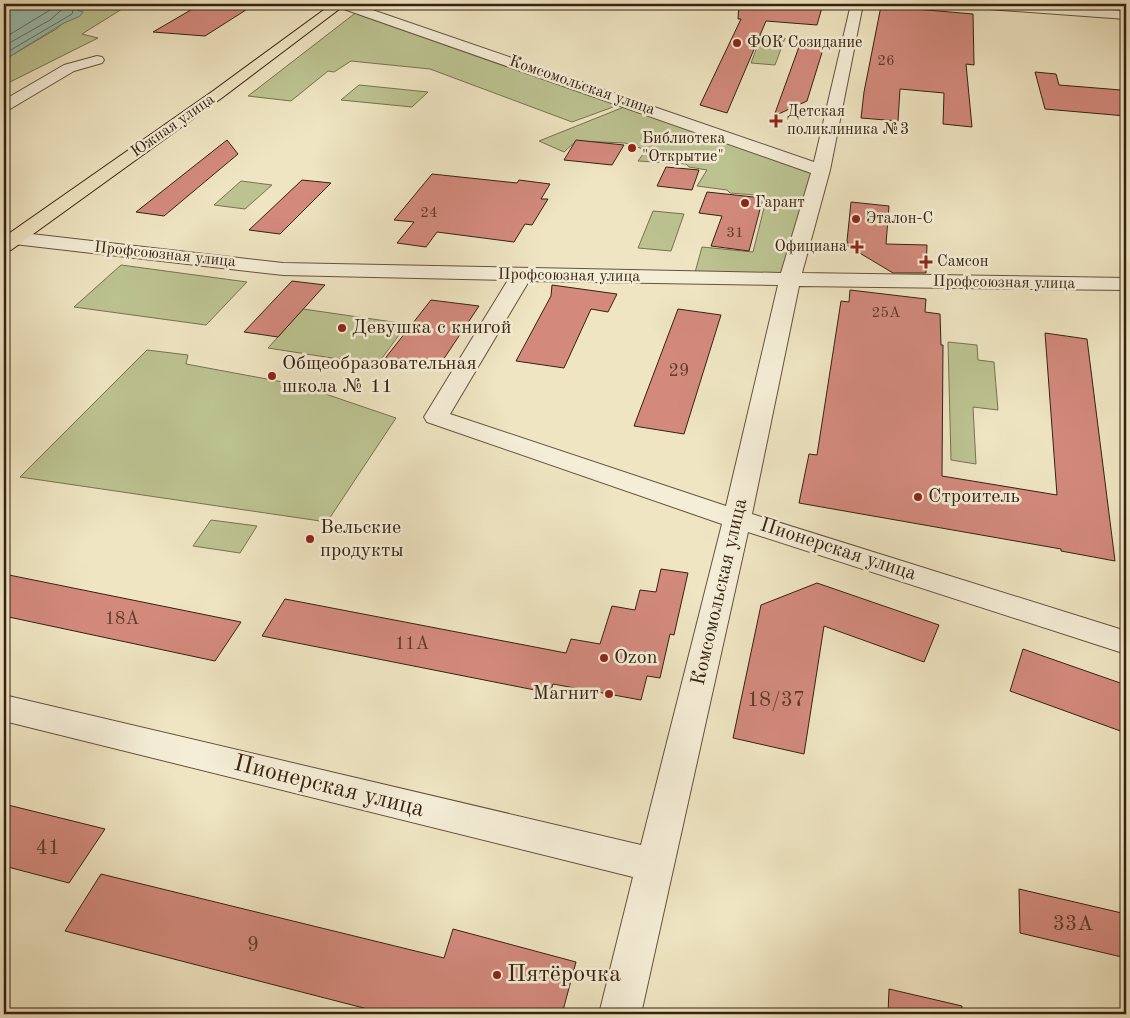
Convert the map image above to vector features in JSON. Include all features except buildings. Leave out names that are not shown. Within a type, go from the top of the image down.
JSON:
[{"type":"main road","name":"Южная улица","points":[[7,241],[218,94],[341,4]]},
{"type":"street","name":"Комсомольская улица","points":[[341,4],[821,170]]},
{"type":"street","name":"Комсомольская улица","points":[[620,1014],[737,518],[790,278],[821,170],[857,4]]},
{"type":"street","points":[[975,4],[1126,15]]},
{"type":"street","points":[[4,106],[69,68],[97,60]]},
{"type":"street","name":"Профсоюзная улица","points":[[7,241],[283,269],[687,278],[790,278],[1004,284],[1126,284]]},
{"type":"street","name":"Пионерская улица","points":[[520,278],[436,417],[717,513],[1126,643]]},
{"type":"street","name":"Пионерская улица","points":[[4,708],[654,865]]},
{"type":"green space","points":[[91,4],[130,4],[82,34],[98,38],[4,85],[4,60],[56,29],[77,10]]},
{"type":"green space","points":[[358,11],[624,103],[572,122],[430,69],[351,61],[334,72],[328,71],[291,101],[248,96]]},
{"type":"green space","points":[[739,34],[785,38],[775,65],[751,63],[757,47],[746,46]]},
{"type":"green space","points":[[359,85],[428,92],[412,107],[341,100]]},
{"type":"green space","points":[[629,105],[815,170],[786,275],[694,276],[702,247],[753,252],[767,196],[730,193],[727,190],[697,186],[707,170],[689,167],[686,164],[638,161],[646,150],[625,143],[576,141],[564,152],[539,141]]},
{"type":"green space","points":[[241,181],[272,185],[245,209],[214,205]]},
{"type":"green space","points":[[653,211],[684,214],[671,251],[638,248]]},
{"type":"green space","points":[[121,265],[247,282],[206,325],[74,307]]},
{"type":"green space","points":[[303,309],[407,324],[377,365],[268,348]]},
{"type":"green space","name":"Строитель","points":[[948,342],[977,345],[978,360],[994,362],[998,410],[973,407],[976,464],[951,460]]},
{"type":"green space","points":[[147,350],[188,355],[186,364],[299,385],[396,418],[327,522],[20,477]]},
{"type":"green space","points":[[211,520],[257,526],[240,553],[193,546]]},
{"type":"water","points":[[4,4],[91,4],[77,10],[83,12],[80,16],[62,24],[4,60]]},
{"type":"place","name":"ФОК Созидание","points":[[737,43]]},
{"type":"place","name":"Детская поликлиника №3","points":[[776,121]]},
{"type":"place","name":"Библиотека \"Открытие\"","points":[[632,148]]},
{"type":"place","name":"Гарант","points":[[745,203]]},
{"type":"place","name":"Эталон-С","points":[[856,219]]},
{"type":"place","name":"Официана","points":[[857,247]]},
{"type":"place","name":"Самсон","points":[[926,262]]},
{"type":"place","name":"Девушка с книгой","points":[[342,328]]},
{"type":"place","name":"Общеобразовательная школа № 11","points":[[272,376]]},
{"type":"place","name":"Строитель","points":[[918,497]]},
{"type":"place","name":"Вельские продукты","points":[[310,539]]},
{"type":"place","name":"Ozon","points":[[604,658]]},
{"type":"place","name":"Магнит","points":[[609,694]]},
{"type":"place","name":"Пятёрочка","points":[[497,975]]}]
